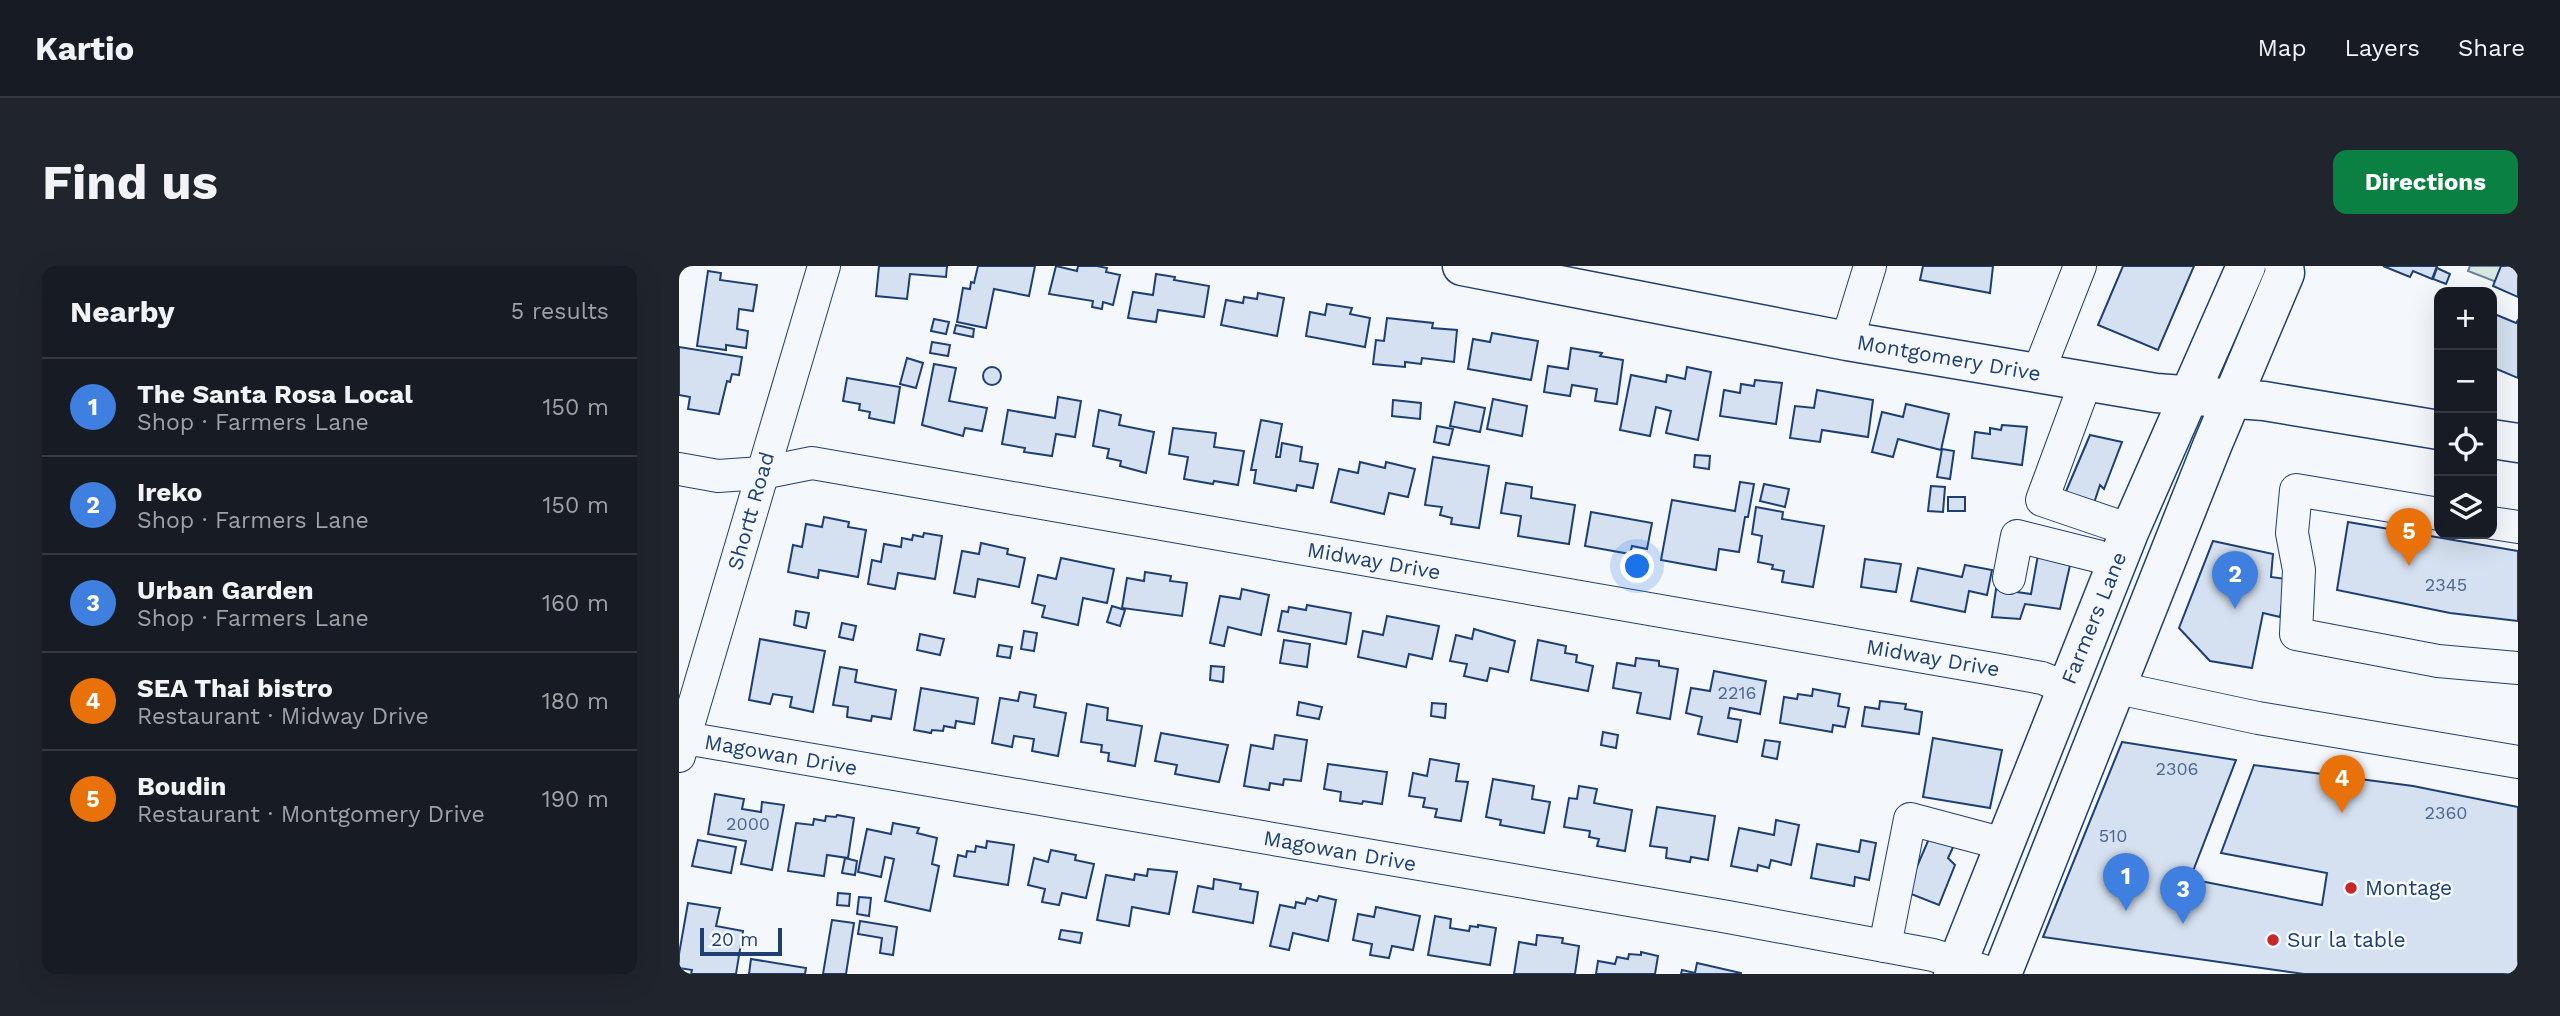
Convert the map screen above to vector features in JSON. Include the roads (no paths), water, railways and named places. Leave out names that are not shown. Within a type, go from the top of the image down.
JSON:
[{"type":"main road","name":"Montgomery Drive","points":[[1462,266],[1549,274],[1847,341],[2086,381],[2189,396],[2264,401],[2434,429]]},
{"type":"main road","name":"Farmers Lane","points":[[1968,970],[2004,844],[2130,530],[2246,266]]},
{"type":"main road","points":[[2002,974],[2285,273],[2284,266]]},
{"type":"main road","points":[[2497,440],[2518,443]]},
{"type":"street","name":"Shortt Road","points":[[682,747],[824,266]]},
{"type":"street","points":[[1847,341],[1870,266]]},
{"type":"street","points":[[2038,373],[2080,266]]},
{"type":"street","points":[[2086,381],[2042,500],[2130,530]]},
{"type":"street","name":"Midway Drive","points":[[679,469],[718,476],[762,473],[813,463],[1979,666],[2042,678],[2067,688]]},
{"type":"street","points":[[2434,513],[2296,490],[2292,533],[2299,570],[2296,634],[2438,661],[2518,668]]},
{"type":"street","points":[[2009,578],[2017,537],[2097,556],[2116,564]]},
{"type":"street","points":[[2117,688],[2259,718],[2518,762]]},
{"type":"street","name":"Magowan Drive","points":[[682,747],[1885,946],[1934,955],[1968,970]]},
{"type":"street","points":[[1885,946],[1910,819],[2004,844]]},
{"type":"place","name":"Boudin","points":[[2409,566]]},
{"type":"place","name":"Ireko","points":[[2235,609]]},
{"type":"place","name":"SEA Thai bistro","points":[[2342,813]]},
{"type":"place","name":"Montage","points":[[2351,888]]},
{"type":"place","name":"The Santa Rosa Local","points":[[2126,911]]},
{"type":"place","name":"Urban Garden","points":[[2183,924]]},
{"type":"place","name":"Sur la table","points":[[2273,940]]}]
